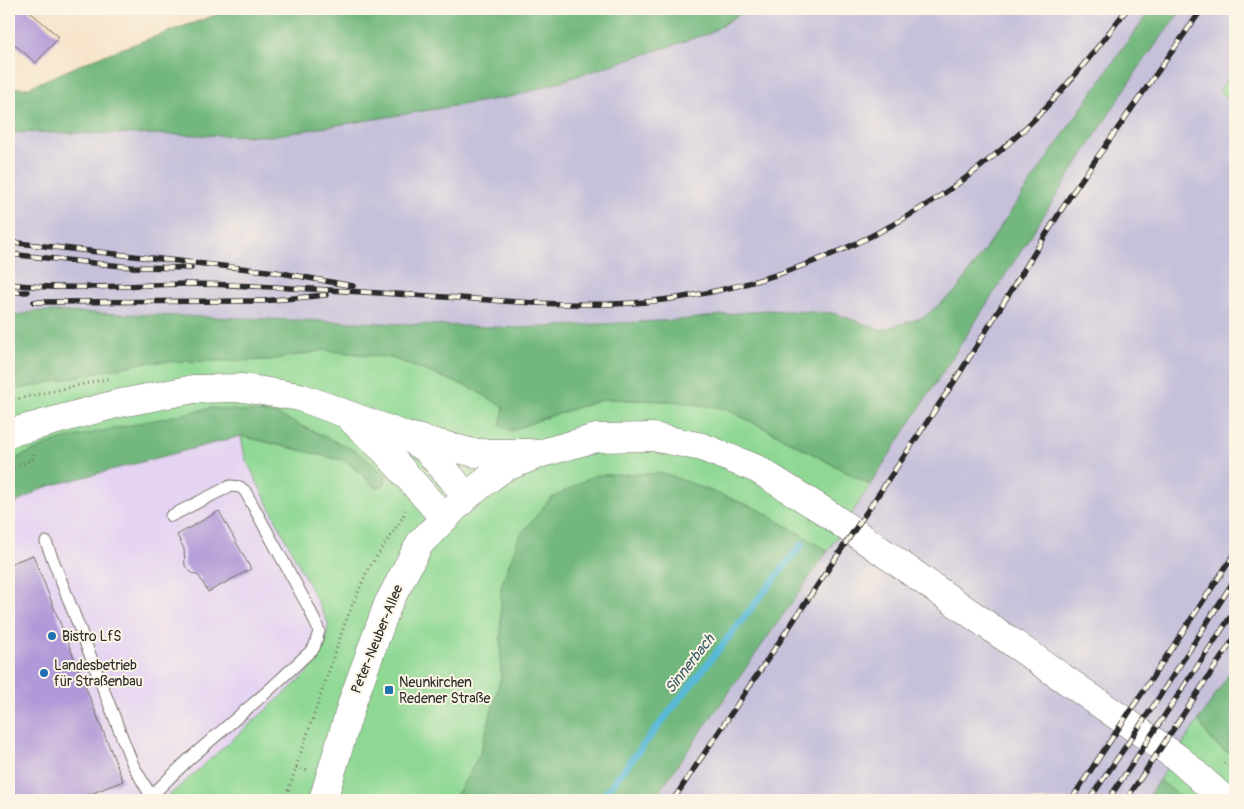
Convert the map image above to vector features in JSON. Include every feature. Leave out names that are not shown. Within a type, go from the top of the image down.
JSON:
[{"type":"main road","points":[[9,433],[116,404],[194,390],[243,388],[300,397],[403,434],[474,453],[542,453],[596,438],[652,437],[702,448],[757,470],[824,511],[1179,759],[1229,789]]},
{"type":"main road","points":[[345,414],[385,451],[444,518]]},
{"type":"main road","points":[[403,434],[425,448],[466,497]]},
{"type":"main road","name":"Peter-Neuber-Allee","points":[[323,800],[353,700],[388,604],[420,543],[466,497],[491,476],[504,468],[542,453]]},
{"type":"lane","points":[[148,798],[314,648],[319,631],[310,610],[245,491],[240,487],[230,486],[171,516]]},
{"type":"lane","points":[[46,542],[148,798]]},
{"type":"lane","points":[[148,798],[164,800]]},
{"type":"path","points":[[450,9],[462,11],[478,9]]},
{"type":"path","points":[[285,800],[331,663],[367,571],[403,517],[406,509]]},
{"type":"shaded area","points":[[747,9],[1152,9],[1122,49],[957,290],[924,317],[882,330],[833,313],[765,310],[680,320],[521,328],[36,311],[9,318],[9,132],[271,136],[515,96],[710,33]]},
{"type":"shaded area","points":[[1182,9],[1235,9],[1235,66],[1219,91],[1235,104],[1235,665],[1146,800],[654,800],[828,551],[1140,66]]},
{"type":"shaded area","points":[[241,436],[246,458],[328,623],[327,640],[321,656],[302,678],[164,800],[9,800],[9,507],[42,488]]},
{"type":"green space","points":[[232,9],[747,9],[710,33],[515,96],[271,136],[9,132],[9,88],[27,88],[96,58]]},
{"type":"green space","points":[[1152,9],[1182,9],[1140,66],[870,485],[724,408],[671,401],[605,399],[544,418],[511,431],[500,424],[504,407],[471,388],[392,358],[324,350],[271,360],[146,362],[9,391],[9,318],[36,311],[521,328],[680,320],[765,310],[833,313],[882,330],[924,317],[957,290],[1122,49]]},
{"type":"green space","points":[[1235,66],[1235,104],[1219,91]]},
{"type":"green space","points":[[324,350],[392,358],[471,388],[504,407],[511,431],[544,418],[605,399],[671,401],[724,408],[870,485],[828,551],[758,509],[501,586],[501,677],[480,754],[454,800],[164,800],[302,678],[318,659],[326,640],[328,623],[245,458],[241,436],[346,461],[377,488],[385,484],[276,414],[60,440],[9,461],[9,391],[146,362],[271,360]]},
{"type":"green space","points":[[211,408],[276,414],[356,451],[386,475],[385,484],[377,488],[346,461],[241,436],[42,488],[9,507],[9,461],[60,440]]},
{"type":"green space","points":[[664,473],[758,509],[828,551],[653,800],[454,800],[480,754],[501,677],[501,586],[519,537],[550,499],[595,475]]},
{"type":"green space","points":[[1235,665],[1235,754],[1228,752],[1213,742],[1199,720]]},
{"type":"green space","points":[[1199,720],[1213,742],[1228,752],[1235,754],[1235,800],[1186,800],[1159,780]]},
{"type":"green space","points":[[1159,780],[1186,800],[1146,800]]},
{"type":"building","points":[[9,9],[27,9],[59,37],[36,63],[9,40]]},
{"type":"building","points":[[219,511],[251,569],[208,592],[199,576],[192,573],[185,566],[184,549],[177,535]]},
{"type":"building","name":"Landesbetrieb für Straßenbau","points":[[33,555],[123,781],[75,800],[9,800],[9,564]]},
{"type":"waterway","name":"Sinnerbach","points":[[600,800],[802,544]]},
{"type":"railway","points":[[9,284],[53,287],[225,285],[582,304],[646,302],[697,295],[748,283],[798,267],[846,248],[893,225],[937,198],[979,168],[1049,105],[1127,9]]},
{"type":"railway","points":[[673,800],[956,379],[1070,196],[1202,9]]},
{"type":"railway","points":[[9,242],[276,272],[353,286]]},
{"type":"railway","points":[[9,254],[131,267],[191,268]]},
{"type":"railway","points":[[9,292],[27,292]]},
{"type":"railway","points":[[34,302],[263,301],[326,295]]},
{"type":"railway","points":[[1071,800],[1235,553]]},
{"type":"railway","points":[[1089,800],[1156,702],[1235,579]]},
{"type":"railway","points":[[1108,800],[1235,610]]},
{"type":"railway","points":[[1126,800],[1235,637]]},
{"type":"place","name":"Bistro LfS","points":[[52,636]]},
{"type":"place","name":"Landesbetrieb für Straßenbau","points":[[44,673]]},
{"type":"place","name":"Neunkirchen Redener Straße","points":[[389,690]]}]
